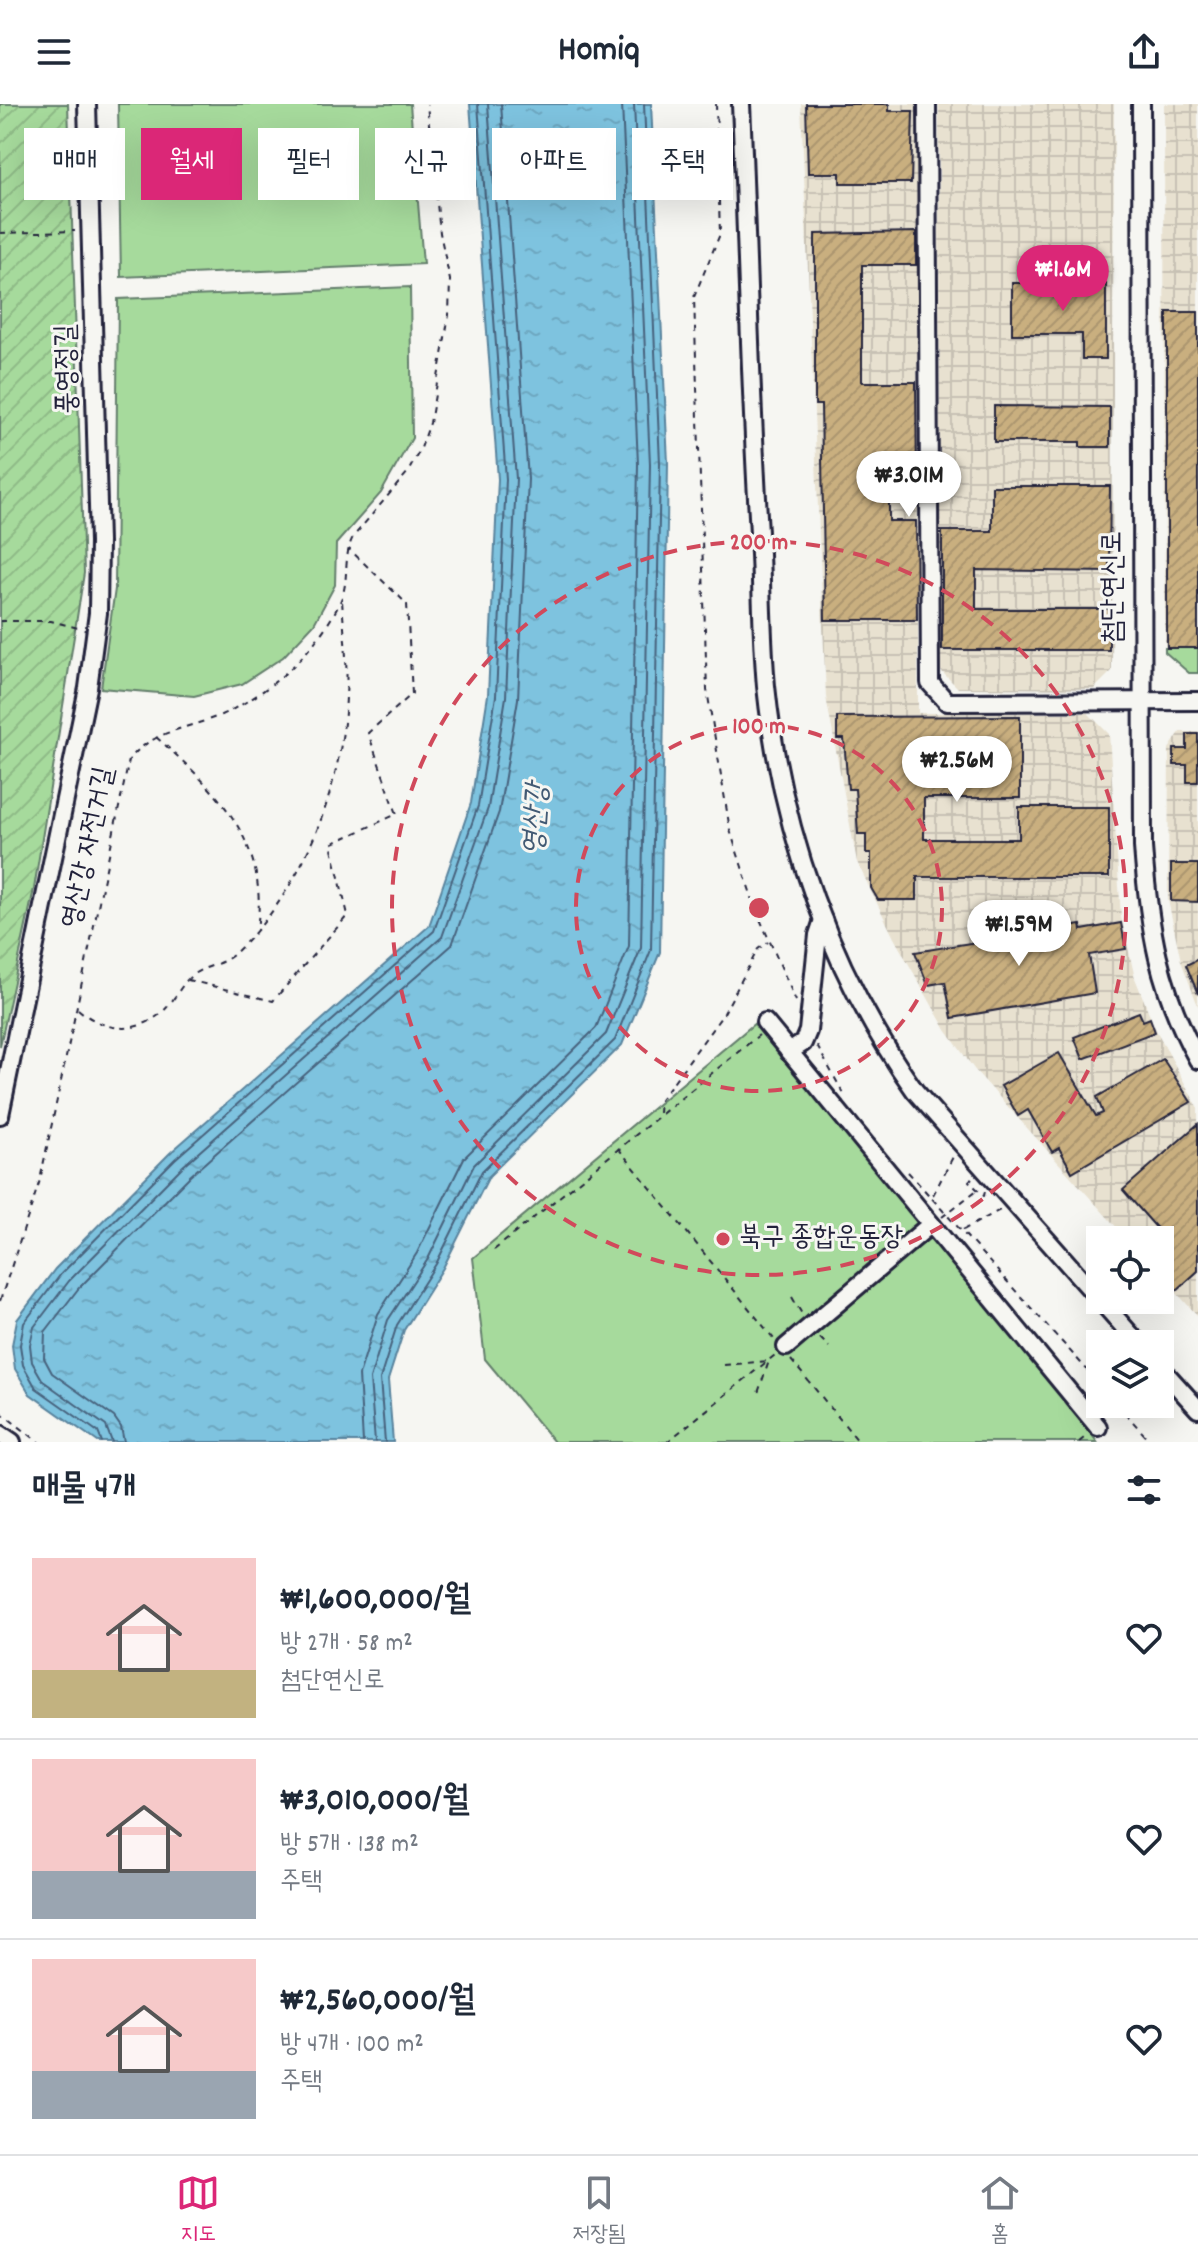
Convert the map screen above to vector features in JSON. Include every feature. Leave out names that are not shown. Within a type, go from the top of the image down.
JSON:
[{"type":"street","name":"풍영정길","points":[[0,1115],[43,916],[95,633],[100,577],[87,104]]},
{"type":"street","points":[[741,104],[766,686],[786,806],[823,920],[883,1046],[915,1091],[1127,1330]]},
{"type":"street","points":[[927,104],[930,683],[947,702],[1198,701]]},
{"type":"street","name":"첨단연신로","points":[[1141,104],[1141,700],[1148,923],[1178,1023],[1198,1060]]},
{"type":"street","points":[[789,1052],[803,1043],[808,1031],[818,935],[823,920]]},
{"type":"street","points":[[767,1024],[1098,1427]]},
{"type":"street","points":[[784,1348],[931,1224]]},
{"type":"street","points":[[1174,1382],[1198,1409]]},
{"type":"street","points":[[0,1434],[12,1442]]},
{"type":"path","name":"영산강 자전거길","points":[[0,1301],[40,1180],[124,771],[136,751],[155,737],[220,715],[274,682],[317,638],[342,597],[348,549],[353,537],[408,472],[430,423],[449,315],[450,280],[440,233],[427,104]]},
{"type":"path","points":[[0,233],[92,231]]},
{"type":"path","points":[[188,980],[273,1001],[348,915],[331,844],[397,814],[368,733],[412,694],[407,604],[348,549]]},
{"type":"path","points":[[77,1008],[95,1024],[122,1029],[160,1015],[188,980],[232,957],[256,931],[300,868],[336,767],[347,694],[342,597]]},
{"type":"path","points":[[0,621],[51,621],[95,633]]},
{"type":"path","points":[[155,737],[212,788],[241,829],[257,883],[256,931]]},
{"type":"path","points":[[658,1115],[660,1100],[724,1013],[758,949],[769,942]]},
{"type":"path","points":[[494,1250],[767,1024]]},
{"type":"path","points":[[932,1196],[961,1142]]},
{"type":"path","points":[[618,1148],[859,1442]]},
{"type":"path","points":[[948,1214],[977,1190]]},
{"type":"path","points":[[963,1230],[1002,1212]]},
{"type":"path","points":[[667,1442],[784,1348]]},
{"type":"path","points":[[724,1365],[769,1361]]},
{"type":"path","points":[[757,1396],[769,1361]]},
{"type":"path","points":[[0,1412],[39,1442]]},
{"type":"path","points":[[1130,1418],[1151,1442]]},
{"type":"shaded area","points":[[801,104],[917,104],[918,713],[1088,713],[1109,734],[1121,917],[1135,978],[1155,1028],[1198,1108],[1198,1316],[1174,1290],[1174,1226],[1115,1226],[974,1069],[946,1030],[894,938],[857,862],[826,697]]},
{"type":"shaded area","points":[[939,104],[1114,104],[1112,671],[1094,689],[958,688],[940,670]]},
{"type":"shaded area","points":[[1164,104],[1198,104],[1198,673],[1189,673],[1165,652]]},
{"type":"shaded area","points":[[1180,732],[1198,732],[1198,1006],[1181,961],[1168,900],[1169,749]]},
{"type":"green space","points":[[0,104],[68,104],[69,128],[24,128],[24,200],[71,200],[84,573],[34,889],[0,1046]]},
{"type":"green space","points":[[118,104],[410,104],[412,128],[375,128],[375,200],[418,200],[423,264],[121,277],[120,200],[125,200],[125,128],[118,128]]},
{"type":"green space","points":[[410,287],[412,438],[381,493],[336,544],[335,585],[314,624],[283,657],[242,684],[194,696],[101,688],[115,589],[118,299]]},
{"type":"green space","points":[[1165,648],[1198,648],[1198,673],[1189,673],[1165,652]]},
{"type":"green space","name":"북구 종합운동장","points":[[767,1013],[937,1220],[1097,1442],[554,1442],[485,1359],[473,1258]]},
{"type":"water","name":"영산강","points":[[470,104],[651,104],[652,128],[632,128],[632,200],[656,200],[668,463],[660,952],[622,1045],[489,1176],[443,1268],[404,1330],[388,1380],[393,1442],[98,1442],[30,1394],[15,1369],[12,1345],[17,1320],[55,1269],[170,1153],[429,926],[471,803],[488,695],[498,479],[476,184],[476,128],[472,128]]},
{"type":"building","points":[[806,104],[889,104],[889,111],[913,111],[911,183],[840,183],[840,173],[808,173]]},
{"type":"building","points":[[916,232],[916,265],[862,265],[862,382],[916,382],[917,486],[898,486],[898,460],[878,460],[878,479],[889,479],[889,521],[916,521],[917,620],[825,620],[821,405],[815,405],[815,234]]},
{"type":"building","points":[[1012,283],[1106,283],[1106,359],[1082,359],[1082,334],[1012,334]]},
{"type":"building","points":[[1167,312],[1198,312],[1198,648],[1167,648]]},
{"type":"building","points":[[994,406],[1110,407],[1110,447],[1080,447],[1080,442],[994,442]]},
{"type":"building","points":[[992,486],[1110,486],[1109,572],[976,570],[976,609],[1109,609],[1109,650],[942,650],[942,531],[992,531]]},
{"type":"building","points":[[1020,716],[1020,798],[924,798],[924,839],[1019,839],[1019,807],[1109,807],[1109,877],[917,877],[917,900],[878,900],[871,888],[871,853],[866,853],[866,834],[858,834],[855,789],[848,789],[844,739],[837,739],[837,717]]},
{"type":"building","points":[[1187,734],[1198,734],[1198,782],[1187,782],[1187,765],[1174,765],[1174,749],[1187,749]]},
{"type":"building","points":[[1171,864],[1198,864],[1198,902],[1171,901]]},
{"type":"building","points":[[1121,923],[1126,949],[1089,955],[1095,993],[952,1018],[945,982],[928,985],[915,952],[1081,925],[1082,930]]},
{"type":"building","points":[[1198,959],[1198,994],[1186,965]]},
{"type":"building","points":[[1139,1012],[1143,1021],[1150,1018],[1155,1032],[1083,1059],[1074,1037]]},
{"type":"building","points":[[1059,1053],[1096,1116],[1103,1113],[1097,1097],[1163,1059],[1191,1102],[1072,1172],[1059,1148],[1052,1152],[1028,1110],[1018,1116],[1001,1086]]},
{"type":"building","points":[[1198,1124],[1198,1271],[1177,1290],[1174,1287],[1174,1226],[1155,1226],[1123,1190]]},
{"type":"place","name":"북구 종합운동장","points":[[723,1239]]}]
